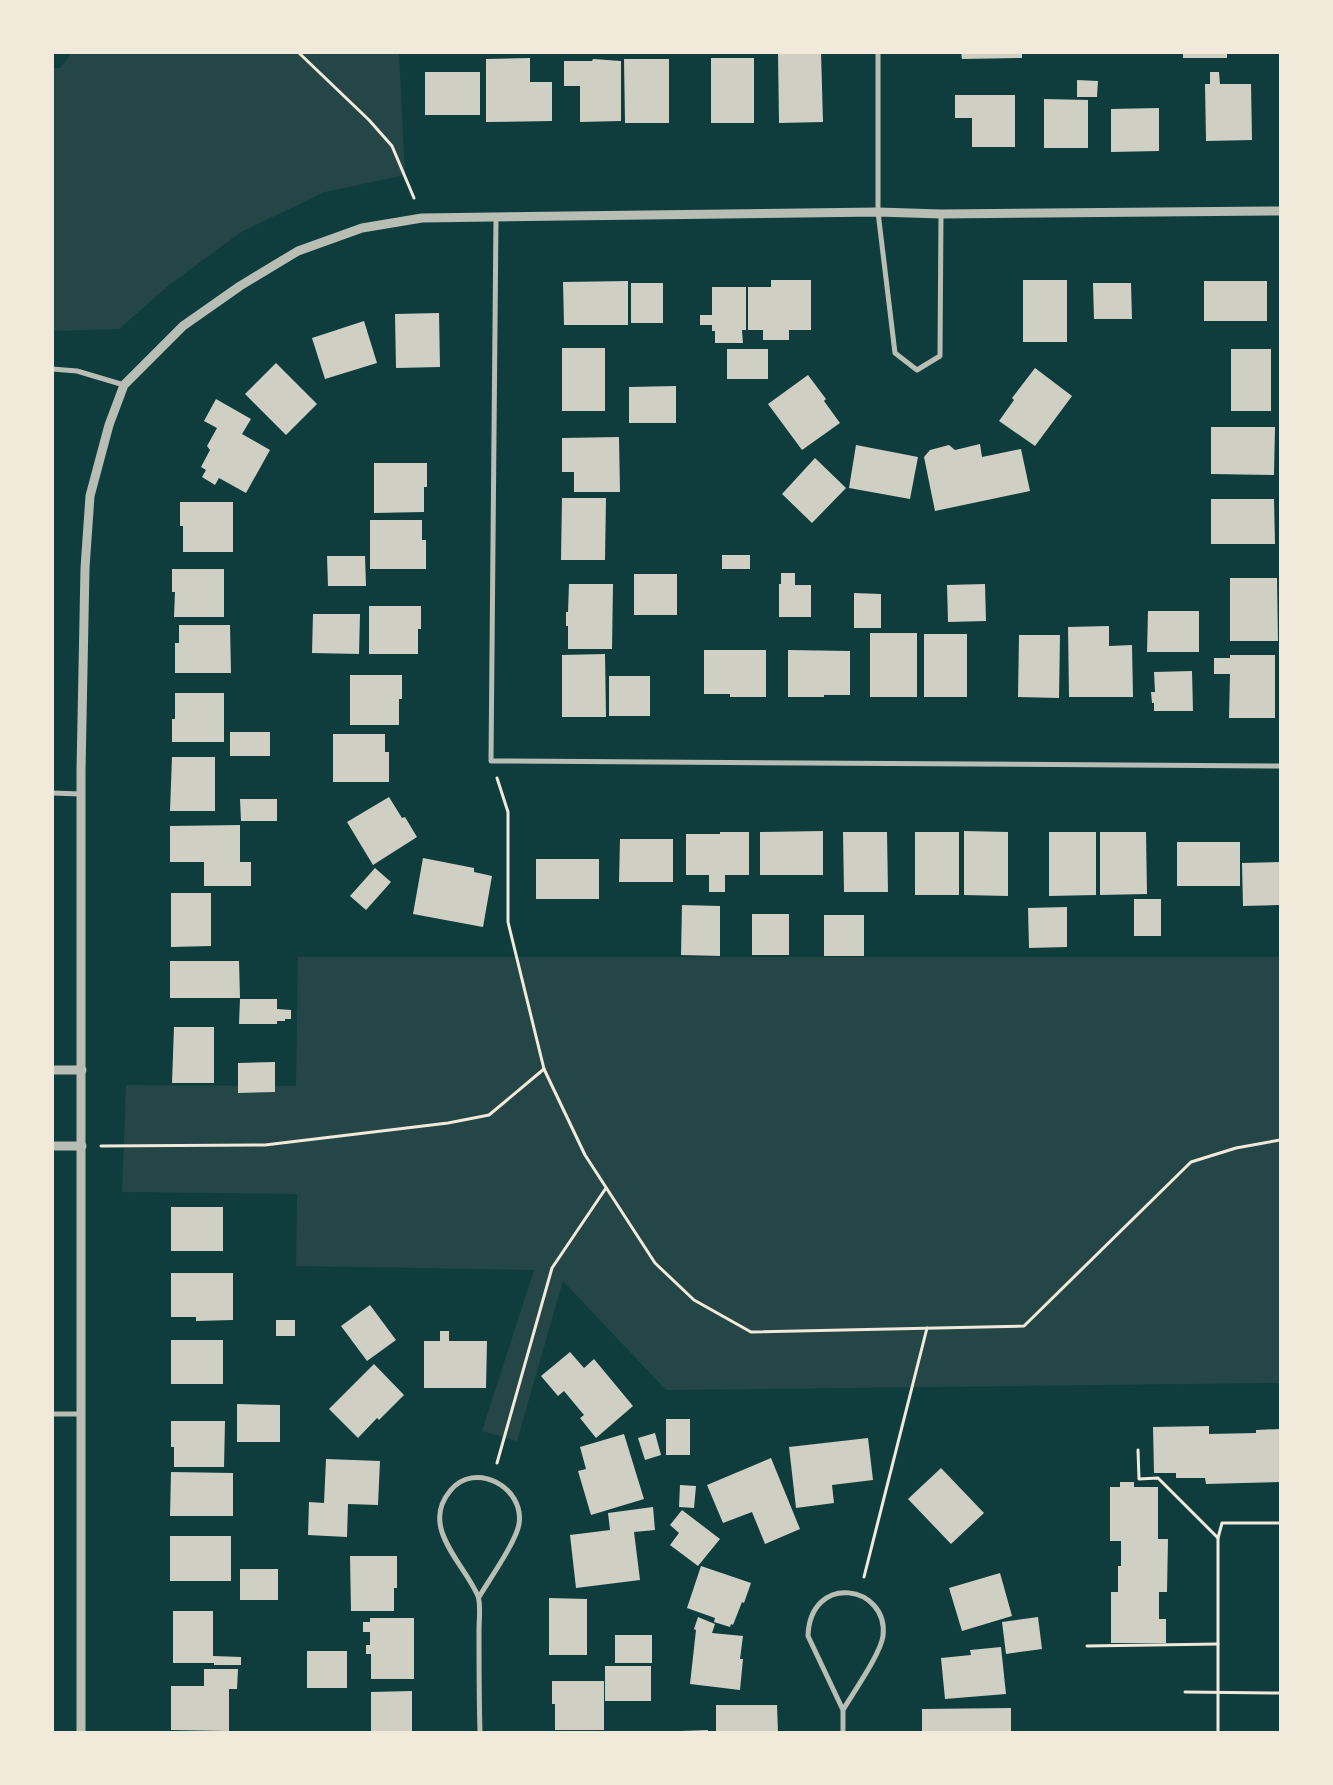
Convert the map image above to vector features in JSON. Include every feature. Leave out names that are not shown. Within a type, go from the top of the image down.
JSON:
[{"type":"street","points":[[878,52],[878,212],[895,353],[917,370],[940,356],[941,214]]},
{"type":"street","points":[[81,1732],[81,794],[85,568],[90,496],[110,425],[124,385],[183,326],[240,286],[298,251],[362,228],[422,218],[878,212],[941,214],[1280,211]]},
{"type":"street","points":[[496,218],[491,761],[1280,766]]},
{"type":"street","points":[[52,369],[77,371],[124,385]]},
{"type":"street","points":[[52,793],[81,794]]},
{"type":"street","points":[[52,1070],[82,1070]]},
{"type":"street","points":[[52,1146],[82,1146]]},
{"type":"street","points":[[52,1414],[82,1414]]},
{"type":"street","points":[[478,1597],[514,1538],[519,1524],[519,1510],[514,1498],[505,1487],[492,1480],[478,1477],[465,1480],[452,1487],[444,1498],[439,1511],[439,1525],[444,1538],[478,1597],[480,1732]]},
{"type":"street","points":[[843,1710],[878,1650],[883,1637],[883,1624],[879,1611],[859,1595],[846,1592],[833,1594],[822,1600],[813,1611],[808,1623],[808,1636],[813,1649],[843,1710],[843,1732]]},
{"type":"path","points":[[298,52],[369,120],[392,146],[422,218]]},
{"type":"path","points":[[491,761],[508,812],[508,922],[544,1068],[584,1155],[655,1263],[694,1300],[751,1332],[1024,1326],[1191,1162],[1236,1148],[1280,1140]]},
{"type":"path","points":[[82,1146],[265,1145],[448,1123],[489,1115],[544,1068]]},
{"type":"path","points":[[492,1480],[552,1268],[606,1188]]},
{"type":"path","points":[[859,1595],[926,1328]]},
{"type":"path","points":[[1138,1450],[1138,1480],[1158,1478],[1218,1538]]},
{"type":"path","points":[[1218,1732],[1218,1538],[1222,1523],[1280,1523]]},
{"type":"path","points":[[1087,1646],[1218,1644]]},
{"type":"path","points":[[1185,1692],[1280,1693]]},
{"type":"shaded area","points":[[72,52],[399,53],[405,175],[325,192],[241,232],[168,286],[119,329],[53,331],[52,68],[60,68]]},
{"type":"shaded area","points":[[298,957],[1280,957],[1280,1383],[666,1390],[563,1281],[517,1441],[482,1431],[534,1270],[296,1266],[297,1194],[122,1192],[126,1085],[296,1086]]},
{"type":"building","points":[[778,52],[821,52],[823,122],[779,123]]},
{"type":"building","points":[[961,52],[1022,52],[1022,58],[962,59]]},
{"type":"building","points":[[1183,52],[1227,52],[1227,58],[1183,58]]},
{"type":"building","points":[[530,58],[530,82],[552,82],[552,121],[486,122],[486,59]]},
{"type":"building","points":[[711,58],[754,58],[754,123],[711,123]]},
{"type":"building","points":[[593,59],[621,61],[621,121],[580,122],[580,86],[564,86],[564,61],[592,61]]},
{"type":"building","points":[[624,59],[669,59],[669,123],[625,123]]},
{"type":"building","points":[[425,72],[480,72],[480,115],[425,115]]},
{"type":"building","points":[[1210,72],[1219,72],[1220,84],[1251,84],[1252,140],[1206,141],[1205,84],[1210,84]]},
{"type":"building","points":[[1077,80],[1098,81],[1097,97],[1077,97]]},
{"type":"building","points":[[955,95],[1015,95],[1015,147],[972,147],[972,118],[955,118]]},
{"type":"building","points":[[1044,99],[1088,100],[1088,148],[1044,148]]},
{"type":"building","points":[[1159,108],[1159,151],[1111,152],[1111,109]]},
{"type":"building","points":[[771,280],[811,280],[811,330],[789,330],[789,340],[763,340],[763,330],[748,330],[748,287],[771,287]]},
{"type":"building","points":[[1023,280],[1067,280],[1067,342],[1023,342]]},
{"type":"building","points":[[628,281],[628,325],[564,325],[563,282]]},
{"type":"building","points":[[1204,281],[1267,281],[1267,321],[1204,321]]},
{"type":"building","points":[[631,283],[663,283],[663,323],[631,323]]},
{"type":"building","points":[[1093,283],[1131,283],[1132,319],[1094,319]]},
{"type":"building","points":[[712,287],[746,287],[746,330],[742,330],[743,343],[715,343],[715,331],[712,331],[712,325],[700,325],[700,315],[712,315]]},
{"type":"building","points":[[439,313],[440,367],[396,368],[395,314]]},
{"type":"building","points":[[364,321],[377,363],[325,379],[312,338]]},
{"type":"building","points":[[562,348],[605,348],[605,411],[562,411]]},
{"type":"building","points":[[727,349],[768,349],[768,379],[727,379]]},
{"type":"building","points":[[1231,349],[1271,349],[1271,411],[1231,411]]},
{"type":"building","points":[[276,363],[317,404],[286,435],[245,394]]},
{"type":"building","points":[[1035,368],[1072,396],[1035,446],[999,421],[1014,400],[1012,398]]},
{"type":"building","points":[[808,375],[826,399],[824,401],[840,423],[802,450],[768,404]]},
{"type":"building","points":[[676,386],[676,423],[629,423],[629,387]]},
{"type":"building","points":[[216,399],[251,419],[242,434],[270,450],[246,493],[219,478],[215,485],[202,477],[206,470],[201,467],[210,450],[207,446],[217,428],[204,421]]},
{"type":"building","points":[[1211,427],[1275,427],[1274,475],[1211,474]]},
{"type":"building","points":[[619,437],[620,492],[574,492],[574,472],[562,472],[562,438]]},
{"type":"building","points":[[980,444],[982,457],[1021,449],[1030,491],[935,511],[924,457],[930,450],[949,445],[955,450]]},
{"type":"building","points":[[856,445],[918,457],[910,499],[849,488]]},
{"type":"building","points":[[815,458],[846,488],[812,523],[782,494]]},
{"type":"building","points":[[374,463],[427,463],[427,487],[424,487],[424,512],[374,513]]},
{"type":"building","points":[[562,498],[606,498],[605,560],[561,560]]},
{"type":"building","points":[[1211,499],[1274,499],[1275,544],[1211,544]]},
{"type":"building","points":[[180,502],[233,502],[233,552],[183,552],[183,526],[180,526]]},
{"type":"building","points":[[370,520],[422,520],[422,540],[426,540],[426,569],[370,569]]},
{"type":"building","points":[[722,555],[750,555],[750,569],[722,569]]},
{"type":"building","points":[[327,556],[365,556],[366,586],[328,586]]},
{"type":"building","points":[[172,569],[224,569],[224,617],[174,617],[175,592],[172,592]]},
{"type":"building","points":[[781,573],[795,573],[795,585],[811,585],[811,617],[779,617]]},
{"type":"building","points":[[634,574],[677,574],[677,615],[634,615]]},
{"type":"building","points":[[1230,578],[1277,578],[1278,641],[1230,641]]},
{"type":"building","points":[[569,584],[613,584],[612,649],[568,649],[566,612],[568,612]]},
{"type":"building","points":[[985,584],[986,621],[948,622],[947,585]]},
{"type":"building","points":[[854,593],[881,594],[881,628],[854,628]]},
{"type":"building","points":[[369,606],[421,606],[421,629],[418,629],[418,654],[369,654]]},
{"type":"building","points":[[1148,611],[1199,611],[1199,652],[1147,652]]},
{"type":"building","points":[[313,614],[360,614],[359,654],[312,653]]},
{"type":"building","points":[[179,625],[230,625],[231,673],[175,673],[175,643],[179,643]]},
{"type":"building","points":[[1109,626],[1109,646],[1132,645],[1133,697],[1069,697],[1068,627]]},
{"type":"building","points":[[870,633],[917,633],[917,697],[870,697]]},
{"type":"building","points":[[924,634],[967,634],[967,697],[924,697]]},
{"type":"building","points":[[1019,635],[1060,635],[1059,698],[1018,697]]},
{"type":"building","points":[[704,650],[766,650],[766,697],[730,697],[730,694],[704,694]]},
{"type":"building","points":[[788,650],[850,651],[850,695],[788,697]]},
{"type":"building","points":[[605,654],[606,717],[562,717],[562,655]]},
{"type":"building","points":[[1230,655],[1275,655],[1275,718],[1229,718],[1230,674],[1214,674],[1214,658],[1230,658]]},
{"type":"building","points":[[1192,671],[1193,711],[1154,711],[1151,692],[1155,692],[1154,672]]},
{"type":"building","points":[[350,675],[402,675],[402,699],[399,699],[399,725],[350,725]]},
{"type":"building","points":[[609,676],[650,676],[650,716],[609,716]]},
{"type":"building","points":[[175,693],[224,693],[224,742],[172,742],[172,719],[175,719]]},
{"type":"building","points":[[230,732],[270,732],[270,756],[230,756]]},
{"type":"building","points":[[333,734],[385,734],[385,752],[389,752],[389,782],[333,782]]},
{"type":"building","points":[[172,757],[215,757],[215,811],[170,811]]},
{"type":"building","points":[[389,797],[402,818],[405,817],[417,837],[373,865],[347,822]]},
{"type":"building","points":[[240,799],[277,799],[277,821],[241,821]]},
{"type":"building","points":[[240,825],[240,862],[251,862],[251,886],[204,886],[204,862],[170,862],[170,826]]},
{"type":"building","points":[[823,831],[823,875],[760,875],[760,832]]},
{"type":"building","points":[[964,831],[1008,832],[1008,896],[964,895]]},
{"type":"building","points":[[720,832],[749,832],[749,875],[725,875],[725,892],[709,892],[709,875],[686,875],[686,834],[720,834]]},
{"type":"building","points":[[843,832],[887,832],[888,892],[844,892]]},
{"type":"building","points":[[915,832],[959,832],[959,895],[915,895]]},
{"type":"building","points":[[1049,832],[1096,832],[1096,895],[1049,896]]},
{"type":"building","points":[[1100,832],[1146,832],[1147,894],[1100,895]]},
{"type":"building","points":[[620,839],[673,839],[673,882],[619,882]]},
{"type":"building","points":[[1177,842],[1240,842],[1240,886],[1177,886]]},
{"type":"building","points":[[423,858],[474,868],[474,872],[492,876],[483,927],[413,914]]},
{"type":"building","points":[[536,859],[599,859],[599,899],[536,899]]},
{"type":"building","points":[[1280,862],[1280,905],[1243,906],[1242,863]]},
{"type":"building","points":[[375,868],[391,882],[366,910],[350,896]]},
{"type":"building","points":[[171,893],[211,893],[211,946],[171,947]]},
{"type":"building","points":[[1134,899],[1161,899],[1161,936],[1134,936]]},
{"type":"building","points":[[682,905],[720,906],[720,956],[681,955]]},
{"type":"building","points":[[1067,907],[1067,947],[1029,948],[1028,908]]},
{"type":"building","points":[[752,914],[789,914],[789,955],[752,955]]},
{"type":"building","points":[[824,915],[864,915],[864,956],[824,956]]},
{"type":"building","points":[[170,961],[239,961],[240,998],[170,998]]},
{"type":"building","points":[[240,999],[277,999],[277,1009],[291,1010],[291,1019],[277,1021],[277,1024],[239,1024]]},
{"type":"building","points":[[174,1027],[214,1027],[214,1083],[172,1083]]},
{"type":"building","points":[[275,1062],[275,1092],[238,1093],[238,1063]]},
{"type":"building","points":[[171,1207],[223,1207],[223,1251],[171,1251]]},
{"type":"building","points":[[171,1273],[233,1273],[233,1320],[196,1321],[196,1317],[171,1317]]},
{"type":"building","points":[[370,1305],[396,1340],[367,1361],[341,1326]]},
{"type":"building","points":[[276,1320],[295,1320],[295,1336],[276,1336]]},
{"type":"building","points":[[440,1331],[449,1331],[449,1341],[487,1341],[486,1388],[424,1388],[424,1341],[440,1341]]},
{"type":"building","points":[[171,1340],[223,1340],[223,1384],[171,1384]]},
{"type":"building","points":[[570,1352],[584,1368],[594,1359],[633,1406],[596,1438],[580,1418],[584,1415],[564,1391],[558,1396],[541,1376]]},
{"type":"building","points":[[374,1364],[404,1395],[379,1420],[377,1418],[358,1438],[329,1409]]},
{"type":"building","points":[[237,1404],[280,1405],[280,1442],[237,1442]]},
{"type":"building","points":[[666,1419],[690,1419],[690,1455],[666,1455]]},
{"type":"building","points":[[171,1421],[225,1421],[224,1467],[174,1467],[174,1447],[171,1447]]},
{"type":"building","points":[[1209,1426],[1209,1434],[1256,1433],[1256,1430],[1280,1429],[1280,1482],[1206,1484],[1205,1478],[1176,1478],[1176,1473],[1154,1473],[1153,1427]]},
{"type":"building","points":[[655,1433],[661,1455],[645,1460],[638,1438]]},
{"type":"building","points":[[624,1434],[644,1499],[591,1515],[578,1471],[586,1469],[580,1447]]},
{"type":"building","points":[[868,1438],[873,1480],[832,1485],[834,1503],[796,1508],[789,1447]]},
{"type":"building","points":[[771,1458],[800,1529],[765,1544],[752,1512],[723,1523],[707,1485]]},
{"type":"building","points":[[326,1459],[380,1461],[378,1505],[348,1504],[347,1537],[308,1535],[309,1502],[324,1503]]},
{"type":"building","points":[[941,1468],[984,1513],[951,1544],[908,1499]]},
{"type":"building","points":[[171,1472],[233,1473],[233,1516],[170,1516]]},
{"type":"building","points":[[1120,1482],[1134,1482],[1134,1487],[1158,1487],[1158,1539],[1168,1539],[1167,1592],[1159,1592],[1159,1619],[1166,1619],[1166,1643],[1111,1643],[1111,1592],[1118,1592],[1118,1566],[1121,1566],[1121,1541],[1110,1541],[1110,1487],[1120,1487]]},
{"type":"building","points":[[680,1485],[696,1486],[694,1508],[679,1507]]},
{"type":"building","points":[[653,1507],[655,1530],[634,1532],[640,1580],[576,1588],[570,1535],[610,1530],[608,1513]]},
{"type":"building","points":[[682,1510],[720,1539],[698,1566],[670,1545],[679,1533],[670,1525]]},
{"type":"building","points":[[170,1536],[231,1536],[231,1581],[170,1581]]},
{"type":"building","points":[[350,1556],[397,1556],[397,1588],[394,1588],[394,1611],[351,1611]]},
{"type":"building","points":[[701,1566],[751,1583],[744,1603],[742,1602],[733,1625],[731,1624],[730,1627],[714,1622],[715,1618],[687,1608]]},
{"type":"building","points":[[240,1569],[278,1569],[278,1600],[240,1600]]},
{"type":"building","points":[[1000,1573],[1012,1616],[962,1631],[949,1588]]},
{"type":"building","points":[[549,1598],[587,1599],[587,1655],[549,1655]]},
{"type":"building","points":[[173,1611],[213,1611],[213,1656],[241,1657],[241,1665],[173,1663]]},
{"type":"building","points":[[698,1617],[715,1624],[712,1633],[743,1636],[740,1659],[743,1659],[740,1690],[690,1684],[696,1630],[694,1629]]},
{"type":"building","points":[[1038,1617],[1042,1649],[1006,1654],[1002,1622]]},
{"type":"building","points":[[370,1618],[414,1618],[414,1679],[371,1679],[371,1654],[366,1654],[366,1645],[370,1645],[370,1632],[363,1632],[363,1622],[370,1622]]},
{"type":"building","points":[[615,1635],[652,1635],[652,1663],[615,1663]]},
{"type":"building","points":[[1001,1647],[1006,1694],[945,1699],[941,1658],[971,1655],[970,1650]]},
{"type":"building","points":[[307,1651],[347,1651],[347,1688],[307,1688]]},
{"type":"building","points":[[605,1666],[651,1666],[651,1701],[605,1701]]},
{"type":"building","points":[[204,1669],[238,1669],[237,1689],[229,1689],[229,1731],[171,1730],[171,1686],[204,1686]]},
{"type":"building","points":[[552,1681],[604,1681],[604,1730],[555,1730],[555,1704],[552,1704]]},
{"type":"building","points":[[412,1691],[412,1732],[371,1732],[371,1692]]},
{"type":"building","points":[[716,1705],[777,1705],[778,1732],[716,1732]]},
{"type":"building","points":[[1011,1708],[1011,1732],[922,1732],[922,1709]]},
{"type":"building","points":[[708,1730],[708,1732],[680,1732],[680,1731]]}]
